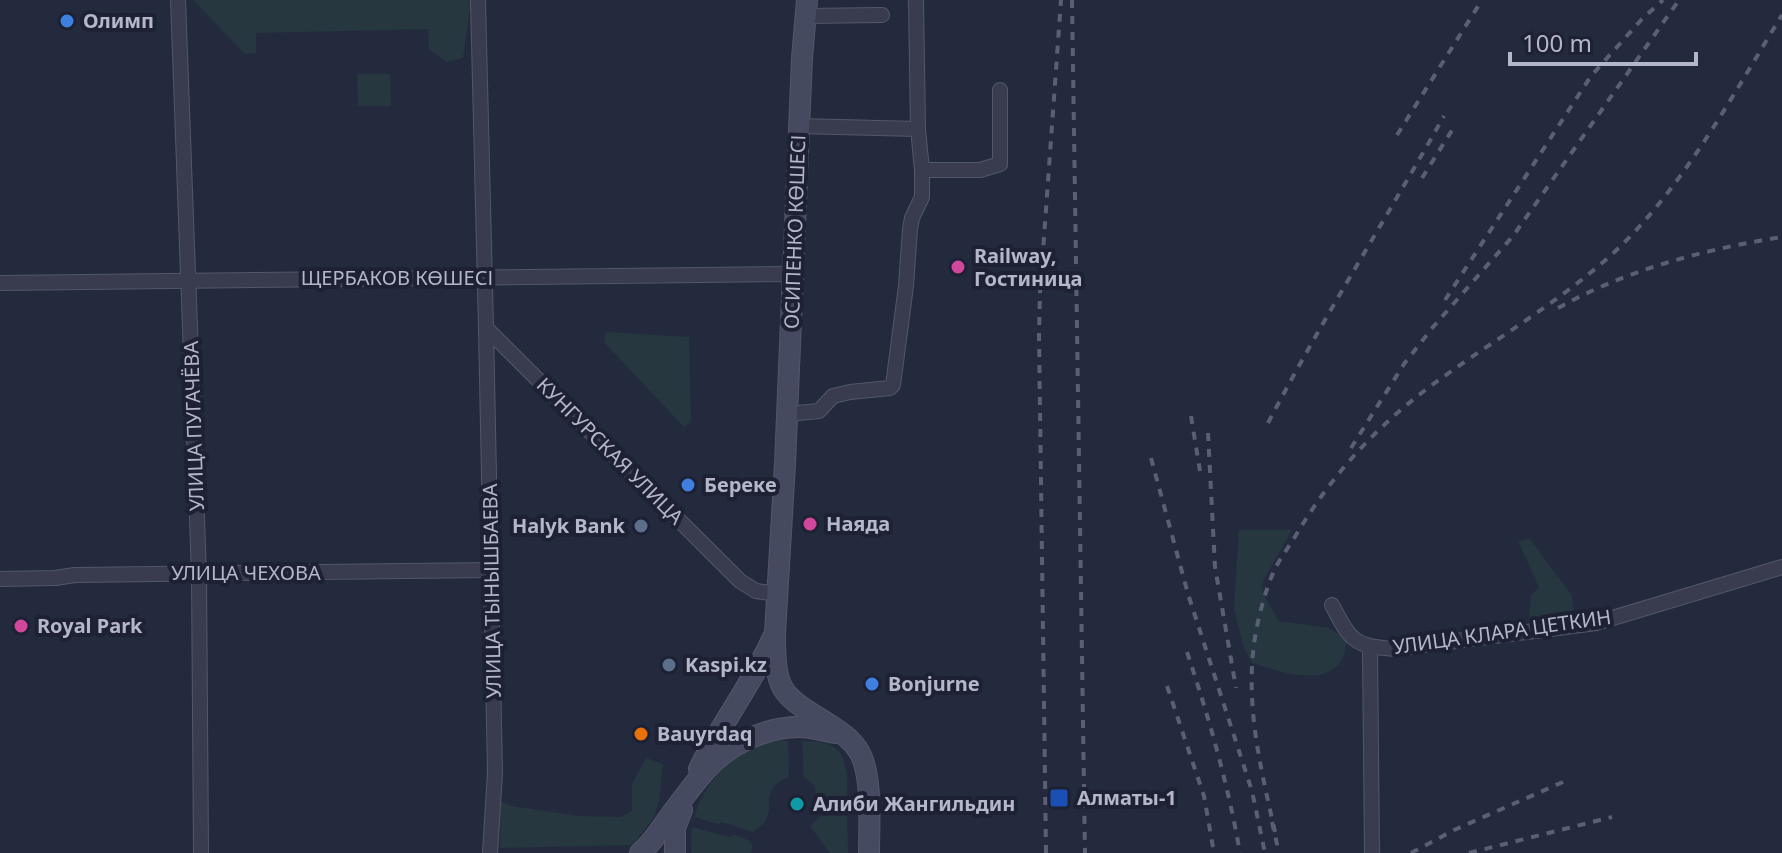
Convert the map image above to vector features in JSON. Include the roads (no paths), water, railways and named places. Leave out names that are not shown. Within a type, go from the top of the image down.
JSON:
[{"type":"main road","name":"ОСИПЕНКО КӨШЕСІ","points":[[775,633],[806,8]]},
{"type":"main road","points":[[775,633],[777,671],[783,690],[795,702],[844,734],[865,764],[869,853]]},
{"type":"main road","points":[[675,853],[675,828],[688,793],[719,729],[775,633]]},
{"type":"main road","points":[[640,853],[706,769],[728,751],[763,733],[799,727],[844,734]]},
{"type":"street","name":"УЛИЦА ПУГАЧЁВА","points":[[178,0],[199,573],[201,853]]},
{"type":"street","points":[[478,0],[486,328]]},
{"type":"street","points":[[787,414],[819,411],[829,399],[842,394],[892,386],[906,286],[910,229],[922,197],[916,0]]},
{"type":"street","points":[[806,8],[882,15]]},
{"type":"street","points":[[922,170],[980,170],[1000,164],[1000,90]]},
{"type":"street","points":[[799,126],[918,129]]},
{"type":"street","name":"ЩЕРБАКОВ КӨШЕСІ","points":[[0,283],[793,274]]},
{"type":"street","name":"УЛИЦА ТЫНЫШБАЕВА","points":[[486,328],[495,773],[490,853]]},
{"type":"street","name":"КУНГУРСКАЯ УЛИЦА","points":[[486,328],[740,581],[756,591],[778,594]]},
{"type":"street","name":"УЛИЦА КЛАРА ЦЕТКИН","points":[[1332,605],[1354,640],[1370,647],[1395,649],[1596,623],[1782,567]]},
{"type":"street","name":"УЛИЦА ЧЕХОВА","points":[[0,579],[75,575],[492,570]]},
{"type":"street","points":[[1370,647],[1372,853]]},
{"type":"railway","points":[[1046,853],[1039,334],[1061,0]]},
{"type":"railway","points":[[1072,0],[1085,853]]},
{"type":"railway","points":[[1397,135],[1482,0]]},
{"type":"railway","points":[[1445,300],[1591,76],[1663,0]]},
{"type":"railway","points":[[1351,448],[1404,364],[1513,236],[1679,0]]},
{"type":"railway","points":[[1275,832],[1257,744],[1252,676],[1260,611],[1276,566],[1337,475],[1386,423],[1447,374],[1588,275],[1636,231],[1704,142],[1782,15]]},
{"type":"railway","points":[[1268,423],[1444,116]]},
{"type":"railway","points":[[1422,178],[1456,124]]},
{"type":"railway","points":[[1558,308],[1638,272],[1724,248],[1782,237]]},
{"type":"railway","points":[[1191,416],[1200,471]]},
{"type":"railway","points":[[1208,433],[1215,567],[1236,688]]},
{"type":"railway","points":[[1151,458],[1188,594],[1252,791],[1265,853]]},
{"type":"railway","points":[[1187,652],[1217,751],[1240,853]]},
{"type":"railway","points":[[1167,686],[1204,796],[1214,853]]},
{"type":"railway","points":[[1411,853],[1454,830],[1563,782]]},
{"type":"railway","points":[[1469,853],[1612,817]]},
{"type":"railway","points":[[1272,822],[1279,853]]},
{"type":"place","name":"Олимп","points":[[67,21]]},
{"type":"place","name":"Railway, Гостиница","points":[[958,267]]},
{"type":"place","name":"Береке","points":[[688,485]]},
{"type":"place","name":"Наяда","points":[[810,524]]},
{"type":"place","name":"Halyk Bank","points":[[641,526]]},
{"type":"place","name":"Royal Park","points":[[21,626]]},
{"type":"place","name":"Kaspi.kz","points":[[669,665]]},
{"type":"place","name":"Bonjurne","points":[[872,684]]},
{"type":"place","name":"Bauyrdaq","points":[[641,734]]},
{"type":"place","name":"Алматы-1","points":[[1059,798]]},
{"type":"place","name":"Алиби Жангильдин","points":[[797,804]]}]
